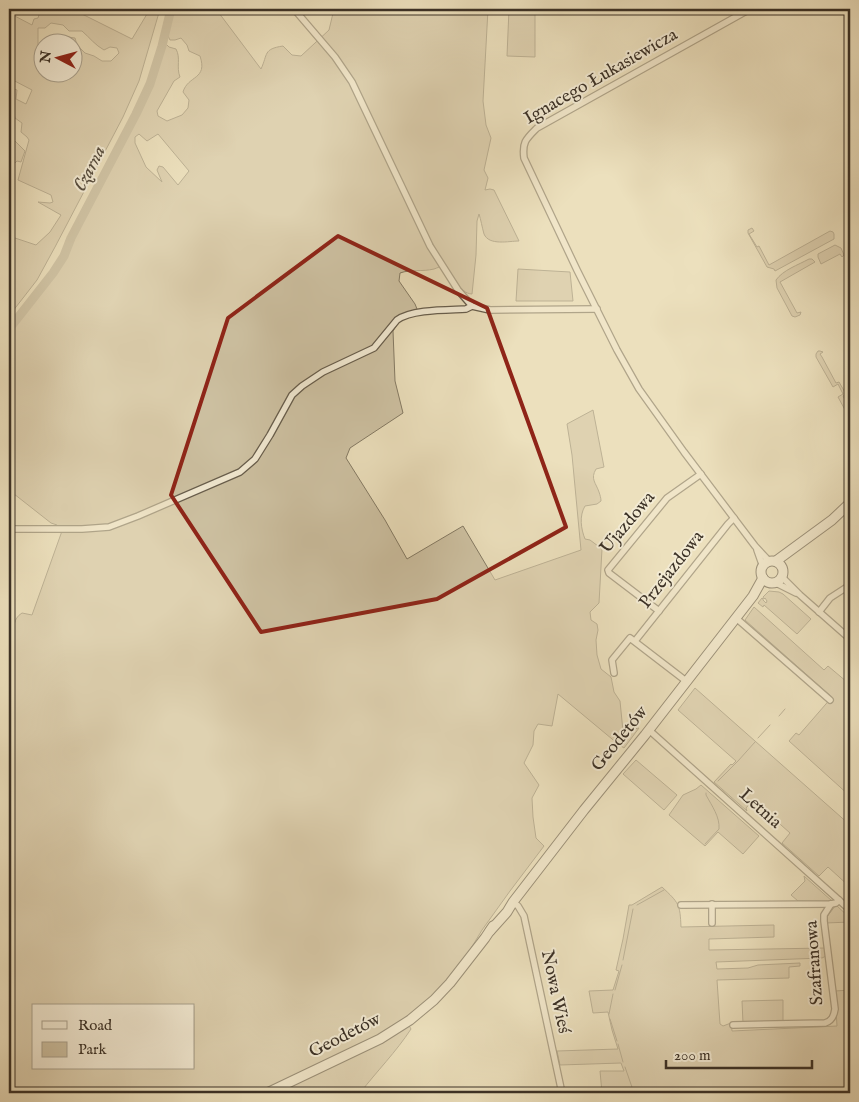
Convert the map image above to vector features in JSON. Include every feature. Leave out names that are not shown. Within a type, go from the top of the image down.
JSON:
[{"type":"main road","points":[[772,564],[784,572],[773,580],[761,572],[772,564],[796,548],[832,520],[850,503]]},
{"type":"main road","points":[[832,520],[850,509]]},
{"type":"main road","name":"Geodetów","points":[[267,1093],[380,1039],[410,1020],[434,1000],[507,912],[584,810],[753,596],[773,580]]},
{"type":"street","points":[[294,9],[335,57],[352,82],[430,246],[458,290],[472,306],[490,310],[597,309]]},
{"type":"street","name":"Ignacego Łukasiewicza","points":[[750,9],[537,128],[526,139],[523,148],[524,158],[617,350],[639,389],[665,427],[755,546],[772,564]]},
{"type":"street","points":[[10,529],[82,529],[109,526],[225,480],[240,472],[255,458],[292,395],[302,386],[323,372],[374,348],[401,317],[417,313],[466,309],[472,306]]},
{"type":"street","name":"Ujazdowa","points":[[659,612],[609,573],[608,570],[667,498],[701,474]]},
{"type":"street","name":"Przejazdowa","points":[[614,673],[612,660],[630,638],[635,641],[734,518]]},
{"type":"street","points":[[773,580],[800,595],[850,639]]},
{"type":"street","points":[[818,612],[830,598],[850,585]]},
{"type":"street","points":[[736,618],[830,700]]},
{"type":"street","points":[[635,641],[686,681]]},
{"type":"street","name":"Letnia","points":[[649,730],[849,907]]},
{"type":"street","points":[[682,905],[831,904],[839,900]]},
{"type":"street","name":"Nowa Wieś","points":[[513,902],[521,909],[524,916],[562,1093]]},
{"type":"street","points":[[712,904],[712,923]]},
{"type":"street","name":"Szafranowa","points":[[733,1025],[825,1023],[833,1018],[835,1009],[824,920],[824,915],[831,904]]},
{"type":"highlighted area","points":[[338,236],[487,308],[566,527],[437,599],[261,632],[171,495],[228,318]]},
{"type":"green space","points":[[41,9],[72,9],[132,39],[150,9],[160,9],[139,81],[123,117],[37,280],[9,316],[9,236],[36,245],[50,232],[61,215],[38,202],[53,202],[51,195],[18,180],[29,140],[21,132],[22,123],[15,118],[13,109],[9,106],[9,87],[17,90],[16,99],[26,104],[32,90],[9,78],[9,13],[32,25],[34,19],[38,18]]},
{"type":"green space","points":[[173,9],[216,9],[261,69],[267,53],[277,47],[283,46],[292,55],[301,56],[329,30],[334,9],[488,9],[483,101],[486,125],[491,138],[484,170],[488,178],[485,190],[494,190],[519,241],[500,242],[487,238],[484,234],[479,214],[472,294],[460,287],[445,264],[434,269],[400,273],[399,281],[415,304],[419,314],[400,320],[393,331],[395,381],[403,413],[350,448],[346,458],[407,559],[463,526],[495,580],[581,550],[572,455],[567,424],[593,410],[604,467],[596,469],[594,476],[601,501],[597,504],[585,506],[581,518],[585,539],[590,540],[602,549],[599,603],[590,612],[591,620],[597,624],[597,655],[601,669],[611,677],[614,692],[620,701],[623,731],[639,728],[624,748],[558,694],[552,726],[538,724],[534,731],[533,745],[524,763],[539,785],[532,798],[533,817],[536,838],[544,846],[482,930],[450,983],[407,1022],[411,1029],[360,1093],[9,1093],[9,635],[19,615],[22,613],[32,615],[62,531],[57,525],[51,523],[9,490],[9,334],[66,256],[151,88],[165,43],[169,47],[176,49],[180,77],[174,81],[157,111],[158,116],[167,121],[182,115],[188,108],[189,100],[183,92],[185,87],[196,77],[201,69],[200,56],[189,51],[181,38],[170,40],[167,34]],"holes":[[[139,134],[147,141],[158,134],[189,171],[178,185],[163,167],[159,166],[157,170],[162,182],[146,167],[135,143],[135,137]]]},
{"type":"green space","points":[[509,9],[535,9],[535,57],[507,56]]},
{"type":"green space","points":[[9,138],[25,151],[21,162],[17,161],[9,167]]},
{"type":"green space","points":[[752,228],[754,231],[749,234],[757,247],[759,246],[769,265],[830,231],[834,234],[834,239],[775,271],[767,267],[748,233],[748,230]]},
{"type":"green space","points":[[835,245],[841,248],[844,255],[842,257],[840,254],[821,264],[818,254]]},
{"type":"green space","points":[[809,259],[815,262],[780,282],[797,313],[801,312],[800,315],[795,317],[792,316],[777,288],[776,280],[779,276]]},
{"type":"green space","points":[[518,269],[570,272],[573,301],[516,301]]},
{"type":"green space","points":[[818,351],[823,352],[820,354],[836,383],[839,382],[846,394],[843,396],[850,409],[850,419],[838,397],[843,394],[838,384],[833,387],[816,357]]},
{"type":"green space","points":[[769,591],[783,594],[811,619],[797,634],[764,605],[763,607],[758,603],[762,598],[766,603],[767,601],[763,597]]},
{"type":"green space","points":[[754,607],[824,670],[828,666],[847,682],[850,678],[850,796],[789,741],[796,733],[799,735],[832,697],[745,620]]},
{"type":"green space","points":[[695,688],[850,825],[850,887],[828,867],[819,876],[782,843],[790,833],[753,800],[746,808],[747,811],[714,782],[736,761],[678,710]]},
{"type":"green space","points":[[636,760],[677,795],[664,810],[623,774]]},
{"type":"green space","points":[[701,785],[759,836],[743,854],[718,832],[705,846],[669,815],[683,795]]},
{"type":"green space","points":[[804,876],[832,901],[798,901],[791,895],[805,881]]},
{"type":"green space","points":[[662,887],[678,904],[681,927],[774,925],[774,937],[709,939],[709,950],[825,948],[826,956],[822,958],[716,962],[717,969],[800,963],[800,966],[789,967],[789,978],[717,980],[720,1024],[723,1026],[731,1023],[732,1031],[837,1026],[835,991],[850,990],[850,1041],[848,1042],[848,1049],[850,1050],[850,1093],[602,1093],[600,1071],[624,1071],[621,1063],[560,1065],[557,1051],[618,1049],[608,1012],[593,1013],[589,991],[613,990],[619,971],[616,970],[629,905]]},
{"type":"green space","points":[[836,905],[850,918],[850,922],[826,923],[826,918]]},
{"type":"green space","points":[[783,1000],[783,1022],[743,1023],[742,1001]]},
{"type":"waterway","name":"Czarna","points":[[9,329],[64,256],[71,238],[136,114],[150,84],[171,9]]},
{"type":"waterway","points":[[779,716],[785,709]]},
{"type":"waterway","points":[[758,738],[770,725]]},
{"type":"waterway","points":[[718,781],[755,742]]},
{"type":"waterway","points":[[705,844],[719,829],[717,816],[706,793]]},
{"type":"waterway","points":[[637,905],[664,890]]},
{"type":"waterway","points":[[623,960],[633,909]]},
{"type":"waterway","points":[[615,990],[622,965]]},
{"type":"waterway","points":[[609,1014],[613,994]]},
{"type":"waterway","points":[[610,1019],[617,1041]]},
{"type":"waterway","points":[[618,1044],[623,1062]]},
{"type":"waterway","points":[[625,1067],[634,1093]]}]
